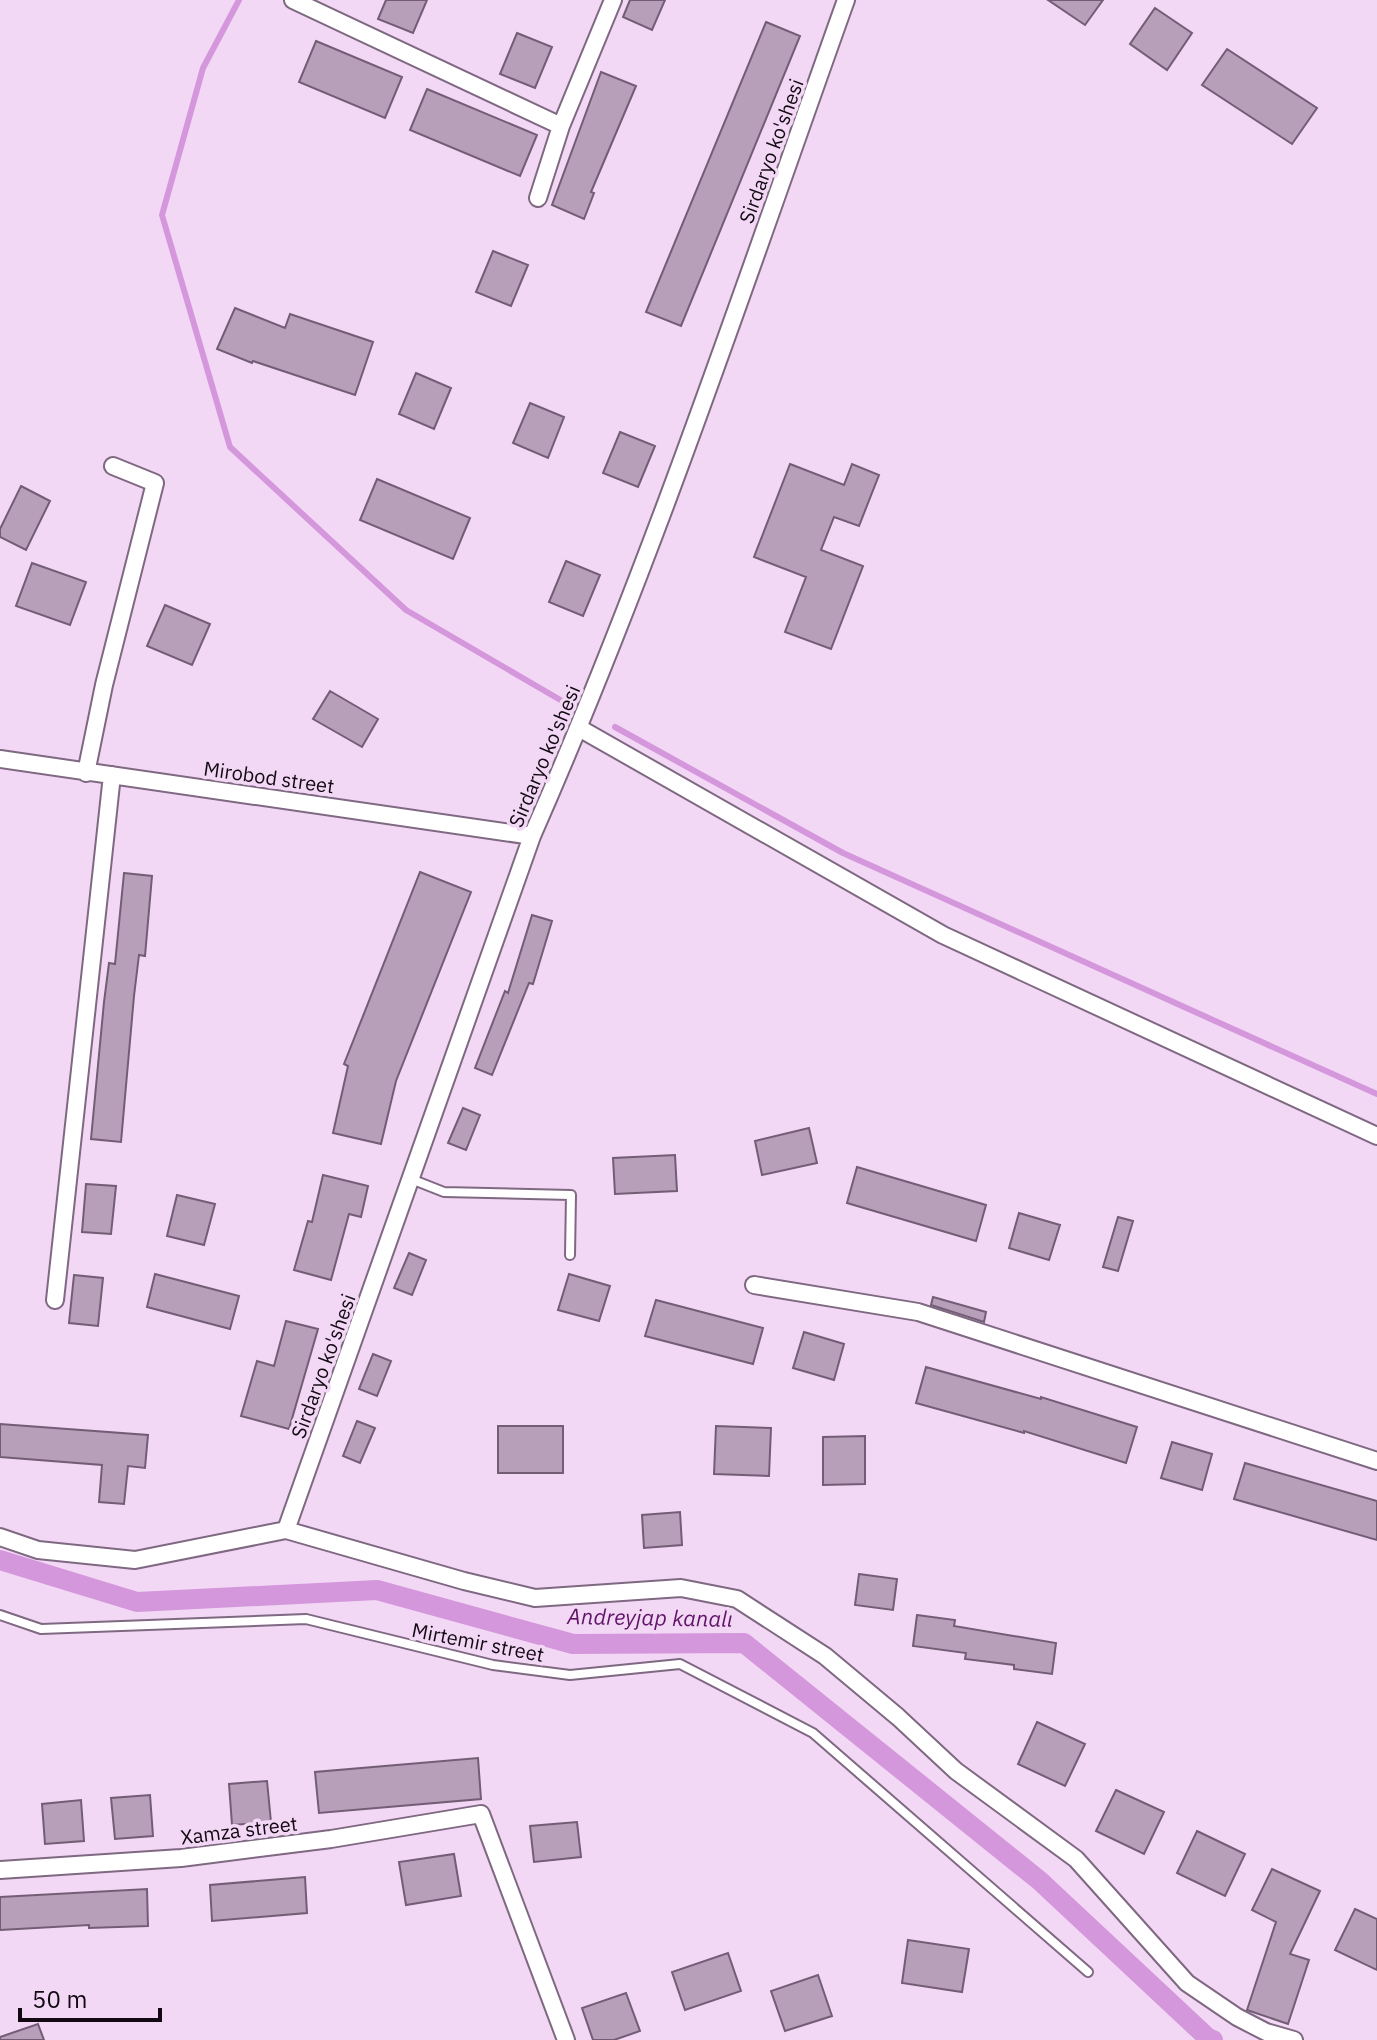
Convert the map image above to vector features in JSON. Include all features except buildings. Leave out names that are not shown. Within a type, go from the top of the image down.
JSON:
[{"type":"street","points":[[293,0],[561,126]]},
{"type":"street","points":[[538,198],[561,126],[613,0]]},
{"type":"street","name":"Sirdaryo ko'shesi","points":[[286,1530],[532,836],[579,728],[676,478],[846,0]]},
{"type":"street","points":[[86,773],[104,685],[155,483],[113,466]]},
{"type":"street","points":[[579,728],[943,935],[1377,1136]]},
{"type":"street","name":"Mirobod street","points":[[0,759],[532,836]]},
{"type":"street","points":[[55,1300],[112,775]]},
{"type":"street","points":[[754,1285],[918,1312],[1377,1461]]},
{"type":"street","points":[[0,1537],[38,1550],[135,1560],[286,1530],[535,1598],[681,1588],[737,1599],[825,1656],[956,1771],[1076,1859],[1187,1983],[1237,2017],[1266,2032],[1294,2040]]},
{"type":"street","name":"Xamza street","points":[[0,1870],[181,1858],[331,1839],[481,1814],[566,2040]]},
{"type":"lane","points":[[411,1179],[444,1192],[571,1195],[570,1255]]},
{"type":"lane","name":"Mirtemir street","points":[[0,1615],[41,1629],[306,1619],[493,1665],[570,1675],[680,1664],[813,1733],[1088,1972]]},
{"type":"waterway","points":[[239,0],[203,68],[162,215],[230,447],[406,610],[569,705]]},
{"type":"waterway","points":[[615,727],[843,853],[1377,1094]]},
{"type":"waterway","name":"Andreyjap kanalı","points":[[0,1560],[137,1602],[377,1590],[573,1644],[744,1643],[1040,1881],[1213,2040]]}]
